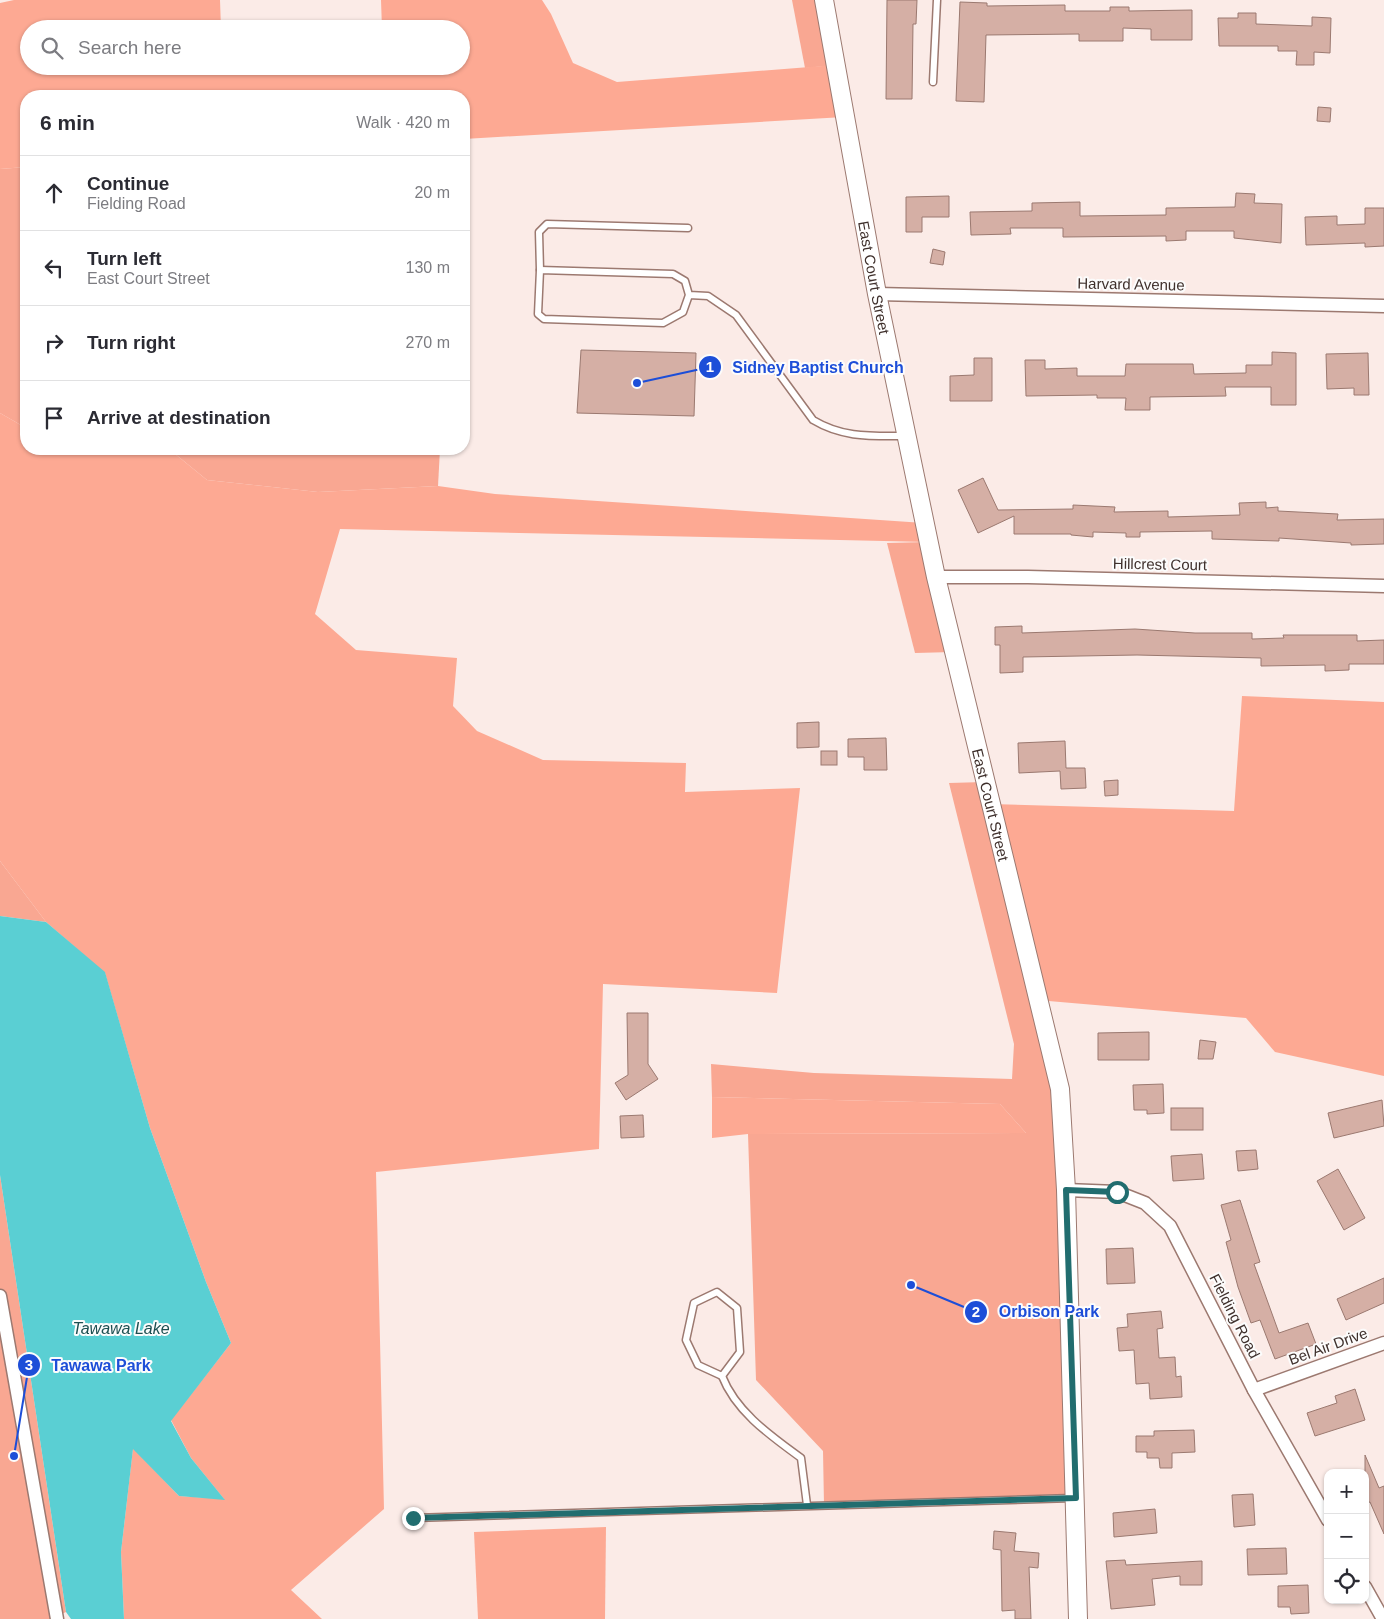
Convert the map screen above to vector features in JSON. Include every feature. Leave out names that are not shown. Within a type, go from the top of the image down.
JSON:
[{"type":"main road","name":"East Court Street","points":[[824,0],[877,294],[936,577],[1060,1089],[1066,1190],[1078,1619]]},
{"type":"street","name":"Harvard Avenue","points":[[877,294],[1384,306]]},
{"type":"street","name":"Hillcrest Court","points":[[936,577],[1384,586]]},
{"type":"street","name":"Fielding Road","points":[[1066,1190],[1117,1192],[1145,1204],[1170,1226],[1254,1390],[1325,1514]]},
{"type":"street","points":[[0,1296],[57,1619]]},
{"type":"street","name":"Bel Air Drive","points":[[1254,1390],[1384,1343]]},
{"type":"street","points":[[1369,1594],[1383,1619]]},
{"type":"lane","points":[[933,82],[937,0]]},
{"type":"lane","points":[[540,270],[673,274],[685,281],[689,294],[683,312],[663,323],[544,319],[538,314],[539,232],[547,224],[688,228]]},
{"type":"lane","points":[[689,294],[708,296],[736,315],[813,420],[830,430],[868,436],[906,436]]},
{"type":"lane","points":[[722,1376],[740,1352],[736,1308],[717,1292],[694,1303],[686,1340],[698,1365],[722,1376],[728,1392],[765,1431],[802,1458],[807,1505]]},
{"type":"lane","points":[[413,1518],[1076,1498]]},
{"type":"shaded area","points":[[14,0],[220,0],[221,20],[20,20],[20,75],[470,75],[470,20],[382,20],[381,0],[542,0],[551,14],[573,63],[617,82],[835,65],[844,117],[470,139],[470,90],[20,90],[20,167],[0,169],[0,3]]},
{"type":"shaded area","points":[[792,0],[824,0],[835,65],[805,68]]},
{"type":"shaded area","points":[[20,167],[20,425],[0,413],[0,169]]},
{"type":"shaded area","points":[[0,413],[20,425],[20,455],[176,455],[207,480],[318,492],[438,486],[495,494],[924,523],[928,542],[340,529],[315,614],[356,650],[457,658],[453,706],[477,731],[543,760],[686,763],[685,792],[800,788],[777,993],[603,984],[599,1149],[376,1172],[384,1509],[291,1590],[322,1619],[124,1619],[121,1552],[133,1448],[179,1496],[224,1499],[191,1458],[171,1420],[231,1343],[206,1282],[150,1128],[105,973],[46,922],[0,861]]},
{"type":"shaded area","points":[[176,455],[440,455],[438,486],[318,492],[207,480]]},
{"type":"shaded area","points":[[928,542],[953,652],[915,653],[887,543]]},
{"type":"shaded area","points":[[1242,696],[1384,702],[1384,1076],[1275,1052],[1246,1018],[1037,1000],[990,804],[1234,811]]},
{"type":"shaded area","points":[[984,782],[1060,1089],[1076,1498],[824,1505],[823,1451],[756,1380],[748,1134],[1026,1133],[1000,1104],[712,1097],[711,1064],[814,1073],[1012,1079],[1014,1044],[949,783]]},
{"type":"shaded area","points":[[0,861],[46,922],[0,916]]},
{"type":"shaded area","points":[[712,1097],[1000,1104],[1026,1133],[748,1134],[712,1138]]},
{"type":"shaded area","points":[[0,1175],[66,1612],[57,1616],[57,1619],[0,1619]]},
{"type":"shaded area","points":[[606,1527],[605,1619],[478,1619],[474,1532]]},
{"type":"water","name":"Tawawa Lake","points":[[0,916],[46,922],[105,972],[150,1128],[206,1282],[231,1343],[171,1421],[191,1458],[225,1500],[179,1496],[133,1449],[121,1552],[124,1619],[71,1619],[66,1612],[0,1175]]},
{"type":"building","points":[[887,0],[917,0],[916,24],[913,24],[912,99],[886,99]]},
{"type":"building","points":[[960,2],[987,3],[987,6],[1065,5],[1065,11],[1110,11],[1110,7],[1129,7],[1129,11],[1192,10],[1192,40],[1151,40],[1151,29],[1123,28],[1123,41],[1079,41],[1079,34],[986,35],[984,102],[956,101]]},
{"type":"building","points":[[1238,13],[1256,13],[1256,24],[1312,26],[1312,17],[1331,18],[1330,53],[1314,52],[1314,65],[1296,65],[1297,51],[1278,51],[1278,46],[1219,46],[1218,18],[1238,18]]},
{"type":"building","points":[[1318,107],[1331,108],[1330,122],[1317,121]]},
{"type":"building","points":[[1236,193],[1255,194],[1254,203],[1282,204],[1281,243],[1234,238],[1234,231],[1186,231],[1186,240],[1166,241],[1166,236],[1063,237],[1063,228],[1010,228],[1011,234],[971,235],[970,212],[1032,211],[1032,203],[1080,202],[1080,216],[1166,215],[1166,208],[1235,207]]},
{"type":"building","points":[[949,196],[949,217],[922,217],[922,232],[906,232],[906,197]]},
{"type":"building","points":[[1365,208],[1384,208],[1384,246],[1365,247],[1365,243],[1306,245],[1305,217],[1337,216],[1337,225],[1365,224]]},
{"type":"building","points":[[933,249],[945,252],[943,265],[930,263]]},
{"type":"building","points":[[581,350],[696,353],[694,416],[577,413]]},
{"type":"building","points":[[1272,352],[1296,353],[1296,405],[1271,405],[1271,387],[1225,387],[1226,396],[1150,397],[1150,410],[1125,410],[1126,398],[1097,398],[1097,395],[1026,396],[1025,360],[1045,360],[1045,369],[1077,368],[1077,376],[1125,376],[1126,364],[1193,364],[1194,374],[1246,373],[1246,365],[1272,365]]},
{"type":"building","points":[[1368,353],[1369,395],[1354,395],[1354,388],[1327,389],[1326,354]]},
{"type":"building","points":[[974,358],[992,358],[992,401],[950,401],[950,376],[974,375]]},
{"type":"building","points":[[983,478],[998,510],[1073,509],[1073,505],[1115,507],[1114,512],[1168,511],[1168,517],[1240,515],[1239,503],[1266,502],[1266,508],[1278,507],[1278,511],[1338,514],[1337,520],[1384,519],[1384,544],[1351,545],[1351,543],[1279,538],[1279,541],[1212,539],[1212,531],[1140,532],[1140,537],[1126,537],[1126,533],[1093,532],[1093,537],[1071,534],[1014,534],[1014,516],[978,533],[958,490]]},
{"type":"building","points":[[1022,626],[1022,633],[1135,629],[1195,633],[1252,633],[1252,639],[1284,638],[1283,635],[1357,635],[1357,641],[1384,640],[1384,664],[1349,664],[1349,670],[1325,671],[1325,665],[1261,666],[1261,658],[1137,655],[1023,657],[1023,672],[1000,673],[1000,645],[995,645],[995,627]]},
{"type":"building","points":[[819,722],[819,747],[797,748],[797,723]]},
{"type":"building","points":[[886,738],[887,770],[864,770],[864,757],[848,757],[848,739]]},
{"type":"building","points":[[1065,741],[1066,768],[1085,768],[1086,788],[1061,789],[1060,771],[1019,773],[1018,743]]},
{"type":"building","points":[[821,751],[837,751],[837,765],[821,765]]},
{"type":"building","points":[[1118,780],[1118,795],[1105,796],[1104,781]]},
{"type":"building","points":[[627,1013],[648,1013],[648,1064],[658,1079],[626,1100],[615,1083],[628,1075]]},
{"type":"building","points":[[1149,1032],[1149,1060],[1098,1060],[1098,1033]]},
{"type":"building","points":[[1200,1040],[1216,1042],[1213,1059],[1198,1059]]},
{"type":"building","points":[[1163,1084],[1164,1113],[1147,1114],[1147,1110],[1134,1110],[1133,1085]]},
{"type":"building","points":[[1382,1100],[1384,1126],[1334,1138],[1328,1113]]},
{"type":"building","points":[[1171,1108],[1203,1108],[1203,1130],[1171,1130]]},
{"type":"building","points":[[643,1115],[644,1137],[621,1138],[620,1116]]},
{"type":"building","points":[[1256,1150],[1258,1169],[1238,1171],[1236,1151]]},
{"type":"building","points":[[1202,1154],[1204,1179],[1173,1181],[1171,1156]]},
{"type":"building","points":[[1338,1169],[1365,1218],[1344,1230],[1317,1181]]},
{"type":"building","points":[[1240,1200],[1260,1262],[1254,1264],[1279,1333],[1308,1323],[1316,1344],[1275,1359],[1260,1320],[1251,1323],[1238,1287],[1226,1242],[1231,1240],[1221,1205]]},
{"type":"building","points":[[1133,1248],[1135,1283],[1107,1284],[1106,1249]]},
{"type":"building","points":[[1384,1278],[1384,1303],[1346,1320],[1337,1299]]},
{"type":"building","points":[[1161,1311],[1163,1328],[1157,1329],[1159,1358],[1175,1357],[1176,1377],[1181,1376],[1182,1397],[1150,1399],[1149,1383],[1136,1384],[1134,1350],[1119,1351],[1117,1328],[1128,1327],[1127,1314]]},
{"type":"building","points":[[1355,1389],[1365,1420],[1315,1436],[1307,1413],[1337,1403],[1335,1396]]},
{"type":"building","points":[[1194,1430],[1195,1452],[1172,1453],[1172,1468],[1160,1468],[1159,1458],[1147,1458],[1147,1452],[1136,1452],[1136,1436],[1154,1436],[1154,1431]]},
{"type":"building","points":[[1365,1455],[1379,1488],[1384,1486],[1384,1534],[1369,1502],[1369,1469],[1365,1469]]},
{"type":"building","points":[[1253,1494],[1255,1525],[1234,1527],[1232,1495]]},
{"type":"building","points":[[1155,1509],[1157,1533],[1114,1537],[1113,1513]]},
{"type":"building","points":[[994,1531],[1016,1533],[1014,1551],[1039,1553],[1038,1568],[1029,1567],[1031,1619],[1015,1619],[1015,1610],[1002,1611],[1001,1550],[993,1549]]},
{"type":"building","points":[[1286,1548],[1287,1574],[1248,1575],[1247,1549]]},
{"type":"building","points":[[1125,1560],[1126,1565],[1202,1561],[1202,1585],[1180,1585],[1180,1576],[1152,1579],[1155,1605],[1111,1609],[1106,1561]]},
{"type":"building","points":[[1308,1585],[1309,1613],[1291,1614],[1290,1607],[1278,1607],[1278,1586]]},
{"type":"place","name":"Sidney Baptist Church","points":[[637,383]]},
{"type":"place","name":"Orbison Park","points":[[911,1285]]},
{"type":"place","name":"Tawawa Park","points":[[14,1456]]},
{"type":"route","points":[[413,1518],[824,1504],[1076,1498],[1066,1190],[1117,1192]]}]
